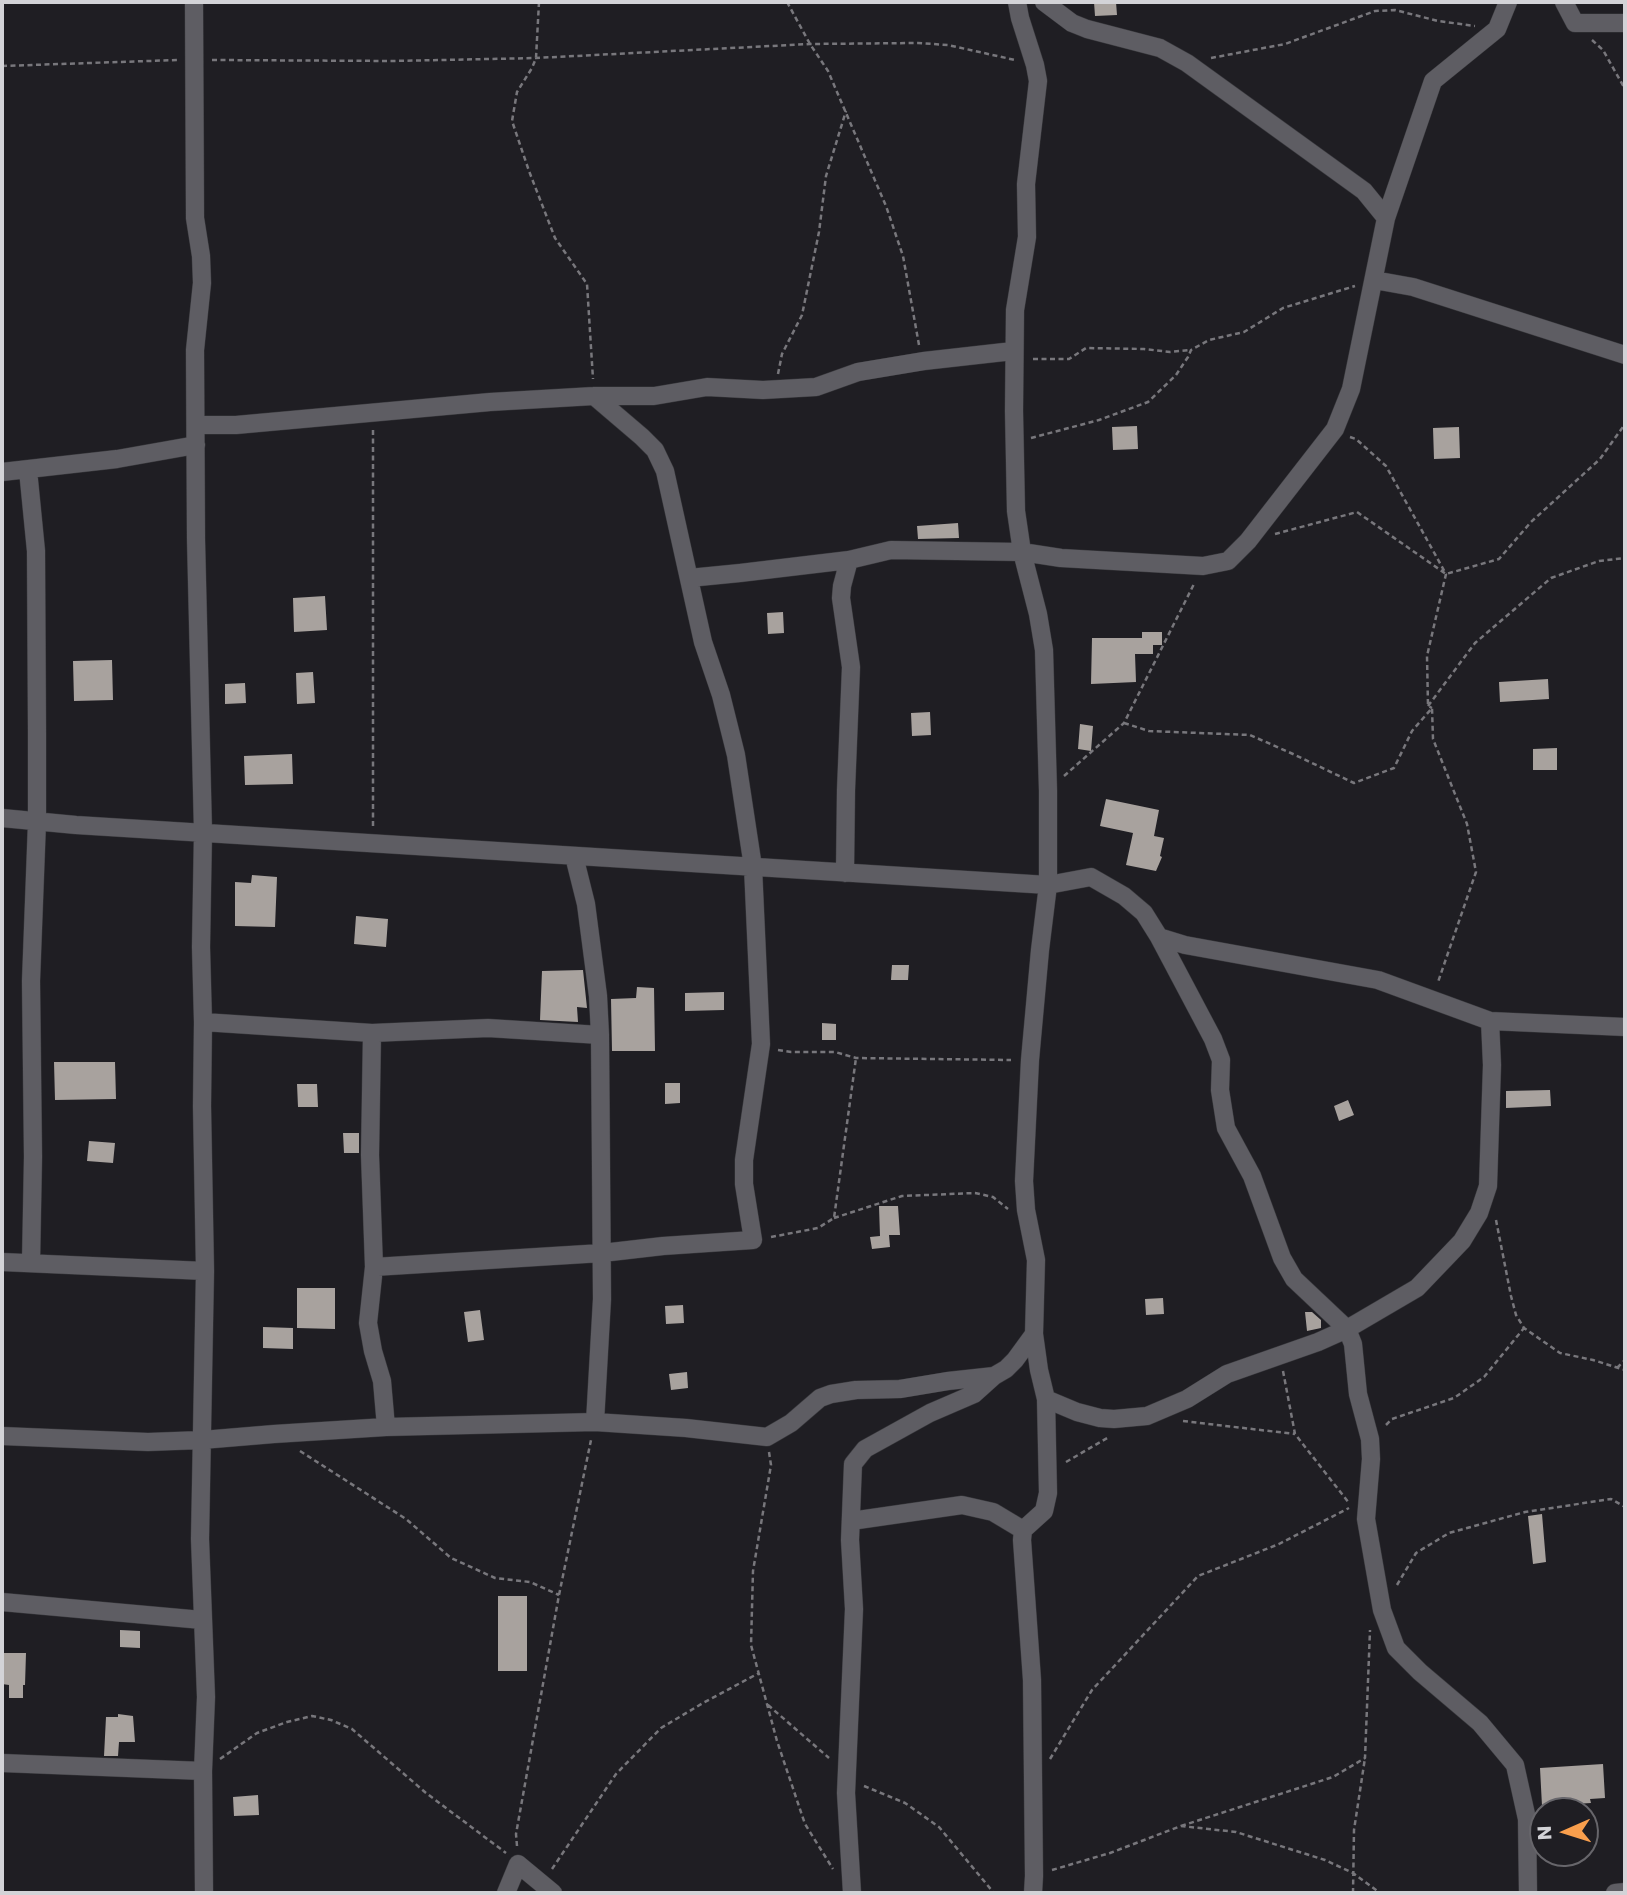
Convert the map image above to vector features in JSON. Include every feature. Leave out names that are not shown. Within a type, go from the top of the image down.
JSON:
[{"type":"street","points":[[194,2],[195,218],[202,284],[195,350],[196,539],[203,832],[201,947],[205,1271],[200,1539],[206,1697],[203,1771],[204,1893]]},
{"type":"street","points":[[1017,2],[1038,81],[1026,184],[1027,237],[1015,310],[1013,351],[1016,511],[1022,552],[1044,650],[1048,791],[1048,886],[1030,1060],[1024,1181],[1026,1210],[1036,1261],[1034,1334],[1046,1399],[1048,1472],[1048,1493],[1044,1511],[1023,1530],[1021,1540],[1032,1680],[1033,1884]]},
{"type":"street","points":[[1044,2],[1072,23],[1160,48],[1187,63],[1364,191],[1386,218]]},
{"type":"street","points":[[689,578],[849,560],[891,550],[1022,552],[1061,558],[1203,566],[1228,561],[1248,541],[1335,429],[1351,390],[1386,218],[1433,81],[1497,29],[1508,2]]},
{"type":"street","points":[[1564,2],[1575,23],[1625,23]]},
{"type":"street","points":[[1374,280],[1413,287],[1625,355]]},
{"type":"street","points":[[196,425],[236,425],[489,402],[594,396],[654,396],[707,387],[750,390],[816,387],[858,372],[1013,351]]},
{"type":"street","points":[[374,1267],[602,1253],[753,1240],[744,1184],[744,1160],[761,1044],[753,867],[736,755],[721,695],[703,642],[664,471],[655,450],[594,396]]},
{"type":"street","points":[[2,472],[117,459],[197,445]]},
{"type":"street","points":[[28,470],[36,551],[37,822],[31,981],[31,1263]]},
{"type":"street","points":[[845,873],[851,667],[841,598],[849,560]]},
{"type":"street","points":[[2,818],[1048,886],[1091,877],[1124,896],[1144,914],[1159,937],[1213,1039],[1220,1060],[1220,1090],[1226,1128],[1252,1176],[1282,1258],[1294,1279],[1347,1329],[1353,1344],[1358,1394],[1370,1439],[1366,1519],[1382,1610],[1396,1648],[1480,1723],[1515,1765],[1527,1819],[1528,1893]]},
{"type":"street","points":[[574,856],[587,915],[598,996],[600,1035],[602,1299],[595,1422]]},
{"type":"street","points":[[1159,937],[1185,945],[1378,980],[1490,1021],[1625,1027]]},
{"type":"street","points":[[1046,1399],[1100,1418],[1147,1416],[1187,1399],[1227,1374],[1347,1329],[1416,1288],[1462,1241],[1479,1213],[1488,1186],[1492,1065],[1490,1021]]},
{"type":"street","points":[[203,1022],[372,1033],[488,1028],[600,1035]]},
{"type":"street","points":[[372,1033],[370,1155],[374,1267],[368,1323],[382,1381],[386,1427]]},
{"type":"street","points":[[2,1262],[205,1271]]},
{"type":"street","points":[[852,1893],[846,1773],[854,1609],[850,1521],[853,1464],[865,1449],[930,1413],[974,1394],[994,1376],[1006,1370],[1034,1334]]},
{"type":"street","points":[[2,1436],[148,1442],[386,1427],[595,1422],[767,1437],[791,1423],[810,1405],[831,1394],[856,1390],[900,1389],[994,1376]]},
{"type":"street","points":[[850,1521],[962,1505],[993,1512],[1023,1530]]},
{"type":"street","points":[[2,1602],[202,1620]]},
{"type":"street","points":[[2,1763],[203,1771]]},
{"type":"street","points":[[506,1893],[518,1864],[548,1889]]},
{"type":"street","points":[[1615,1893],[1625,1892]]},
{"type":"path","points":[[539,2],[536,58],[533,68],[517,92],[512,121],[555,238],[587,284],[594,396]]},
{"type":"path","points":[[787,2],[828,71],[886,206],[903,256],[919,345],[925,361]]},
{"type":"path","points":[[1187,63],[1285,44],[1375,11],[1395,10],[1438,21],[1497,29]]},
{"type":"path","points":[[1575,23],[1603,50],[1625,89]]},
{"type":"path","points":[[2,66],[194,60],[393,61],[536,58],[810,44],[918,43],[948,46],[1035,65]]},
{"type":"path","points":[[775,390],[782,354],[802,315],[819,232],[826,176],[846,111]]},
{"type":"path","points":[[1013,351],[1034,360],[1069,359],[1086,348],[1170,352],[1191,350],[1209,340],[1244,332],[1283,308],[1374,280]]},
{"type":"path","points":[[1014,442],[1099,421],[1148,402],[1176,374],[1191,350]]},
{"type":"path","points":[[373,414],[373,843]]},
{"type":"path","points":[[1446,574],[1499,559],[1531,522],[1600,459],[1625,424]]},
{"type":"path","points":[[1335,429],[1356,439],[1386,466],[1446,574],[1427,656],[1433,739],[1467,824],[1476,872],[1432,999]]},
{"type":"path","points":[[1248,541],[1357,512],[1446,574]]},
{"type":"path","points":[[1124,723],[1149,732],[1250,735],[1354,783],[1394,768],[1412,731],[1475,643],[1551,578],[1599,561],[1625,558]]},
{"type":"path","points":[[1048,791],[1124,723],[1203,566]]},
{"type":"path","points":[[761,1044],[783,1051],[835,1052],[856,1058],[1030,1060]]},
{"type":"path","points":[[834,1218],[856,1058]]},
{"type":"path","points":[[1488,1186],[1501,1237],[1511,1296],[1524,1328],[1560,1353],[1625,1370]]},
{"type":"path","points":[[753,1240],[818,1228],[834,1218],[902,1196],[975,1193],[993,1197],[1012,1213]]},
{"type":"path","points":[[1370,1439],[1392,1419],[1454,1398],[1484,1377],[1524,1328]]},
{"type":"path","points":[[1032,1789],[1092,1690],[1198,1576],[1279,1544],[1352,1507],[1296,1434],[1280,1354]]},
{"type":"path","points":[[1617,1368],[1625,1360]]},
{"type":"path","points":[[1147,1416],[1296,1434]]},
{"type":"path","points":[[518,1864],[516,1835],[559,1595],[595,1422]]},
{"type":"path","points":[[274,1434],[406,1519],[451,1558],[495,1578],[530,1582],[559,1595]]},
{"type":"path","points":[[1048,1472],[1114,1434]]},
{"type":"path","points":[[767,1437],[771,1465],[754,1571],[751,1645],[777,1741],[805,1824],[833,1870]]},
{"type":"path","points":[[548,1889],[616,1774],[661,1728],[759,1673]]},
{"type":"path","points":[[768,1705],[846,1773],[865,1786],[905,1803],[939,1827],[994,1893]]},
{"type":"path","points":[[203,1771],[257,1733],[287,1721],[313,1716],[331,1720],[352,1729],[426,1793],[497,1845],[518,1864]]},
{"type":"path","points":[[1353,1893],[1354,1830],[1365,1758]]},
{"type":"path","points":[[1033,1884],[1181,1826],[1236,1832],[1325,1860],[1353,1873],[1380,1893]]},
{"type":"building","points":[[1094,2],[1116,2],[1117,15],[1095,16]]},
{"type":"building","points":[[1137,426],[1138,449],[1113,450],[1112,427]]},
{"type":"building","points":[[1459,427],[1460,458],[1434,459],[1433,428]]},
{"type":"building","points":[[958,523],[959,538],[918,539],[917,526]]},
{"type":"building","points":[[325,596],[327,630],[294,632],[293,598]]},
{"type":"building","points":[[783,612],[784,633],[768,634],[767,613]]},
{"type":"building","points":[[1142,632],[1162,632],[1162,645],[1153,645],[1153,654],[1135,654],[1136,682],[1091,684],[1092,638],[1142,638]]},
{"type":"building","points":[[112,660],[113,700],[74,701],[73,661]]},
{"type":"building","points":[[313,672],[315,703],[297,704],[296,673]]},
{"type":"building","points":[[1548,679],[1549,699],[1500,702],[1499,682]]},
{"type":"building","points":[[245,683],[246,703],[225,704],[225,684]]},
{"type":"building","points":[[930,712],[931,735],[912,736],[911,713]]},
{"type":"building","points":[[1080,724],[1093,726],[1091,751],[1078,749]]},
{"type":"building","points":[[1557,748],[1557,770],[1533,770],[1533,749]]},
{"type":"building","points":[[292,754],[293,784],[245,785],[244,756]]},
{"type":"building","points":[[1106,799],[1159,810],[1154,836],[1164,838],[1162,857],[1156,871],[1126,865],[1133,833],[1100,826]]},
{"type":"building","points":[[252,875],[277,877],[275,927],[235,926],[235,882],[251,883]]},
{"type":"building","points":[[356,916],[388,919],[386,947],[354,944]]},
{"type":"building","points":[[892,965],[909,965],[908,980],[891,980]]},
{"type":"building","points":[[583,970],[587,1008],[577,1007],[578,1022],[540,1020],[542,971]]},
{"type":"building","points":[[637,987],[654,988],[655,1051],[612,1051],[611,999],[636,998]]},
{"type":"building","points":[[724,992],[724,1010],[685,1011],[685,993]]},
{"type":"building","points":[[822,1023],[836,1024],[836,1040],[822,1040]]},
{"type":"building","points":[[54,1062],[115,1062],[116,1099],[55,1100]]},
{"type":"building","points":[[665,1083],[680,1083],[680,1103],[665,1104]]},
{"type":"building","points":[[297,1084],[317,1084],[318,1107],[298,1107]]},
{"type":"building","points":[[1550,1090],[1551,1106],[1506,1108],[1506,1091]]},
{"type":"building","points":[[1348,1100],[1354,1115],[1339,1121],[1334,1106]]},
{"type":"building","points":[[343,1133],[359,1133],[359,1153],[344,1153]]},
{"type":"building","points":[[89,1141],[115,1143],[113,1163],[87,1161]]},
{"type":"building","points":[[879,1206],[898,1206],[900,1235],[889,1235],[890,1247],[872,1249],[870,1237],[880,1236]]},
{"type":"building","points":[[297,1288],[335,1288],[335,1329],[297,1328]]},
{"type":"building","points":[[1163,1298],[1164,1314],[1146,1315],[1145,1299]]},
{"type":"building","points":[[683,1305],[684,1323],[666,1324],[665,1306]]},
{"type":"building","points":[[480,1310],[484,1340],[468,1342],[464,1312]]},
{"type":"building","points":[[1305,1312],[1312,1312],[1321,1320],[1321,1328],[1307,1331]]},
{"type":"building","points":[[263,1327],[293,1328],[293,1349],[263,1348]]},
{"type":"building","points":[[687,1372],[688,1388],[671,1390],[669,1374]]},
{"type":"building","points":[[1542,1514],[1546,1562],[1533,1564],[1528,1516]]},
{"type":"building","points":[[498,1596],[527,1596],[527,1671],[498,1671]]},
{"type":"building","points":[[120,1630],[140,1631],[140,1648],[120,1647]]},
{"type":"building","points":[[2,1653],[26,1653],[23,1698],[9,1698],[9,1685],[2,1684]]},
{"type":"building","points":[[118,1714],[133,1716],[135,1742],[119,1742],[118,1756],[104,1756],[106,1717],[118,1717]]},
{"type":"building","points":[[1603,1764],[1605,1798],[1542,1797],[1540,1768]]},
{"type":"building","points":[[258,1795],[259,1815],[234,1816],[233,1797]]}]
